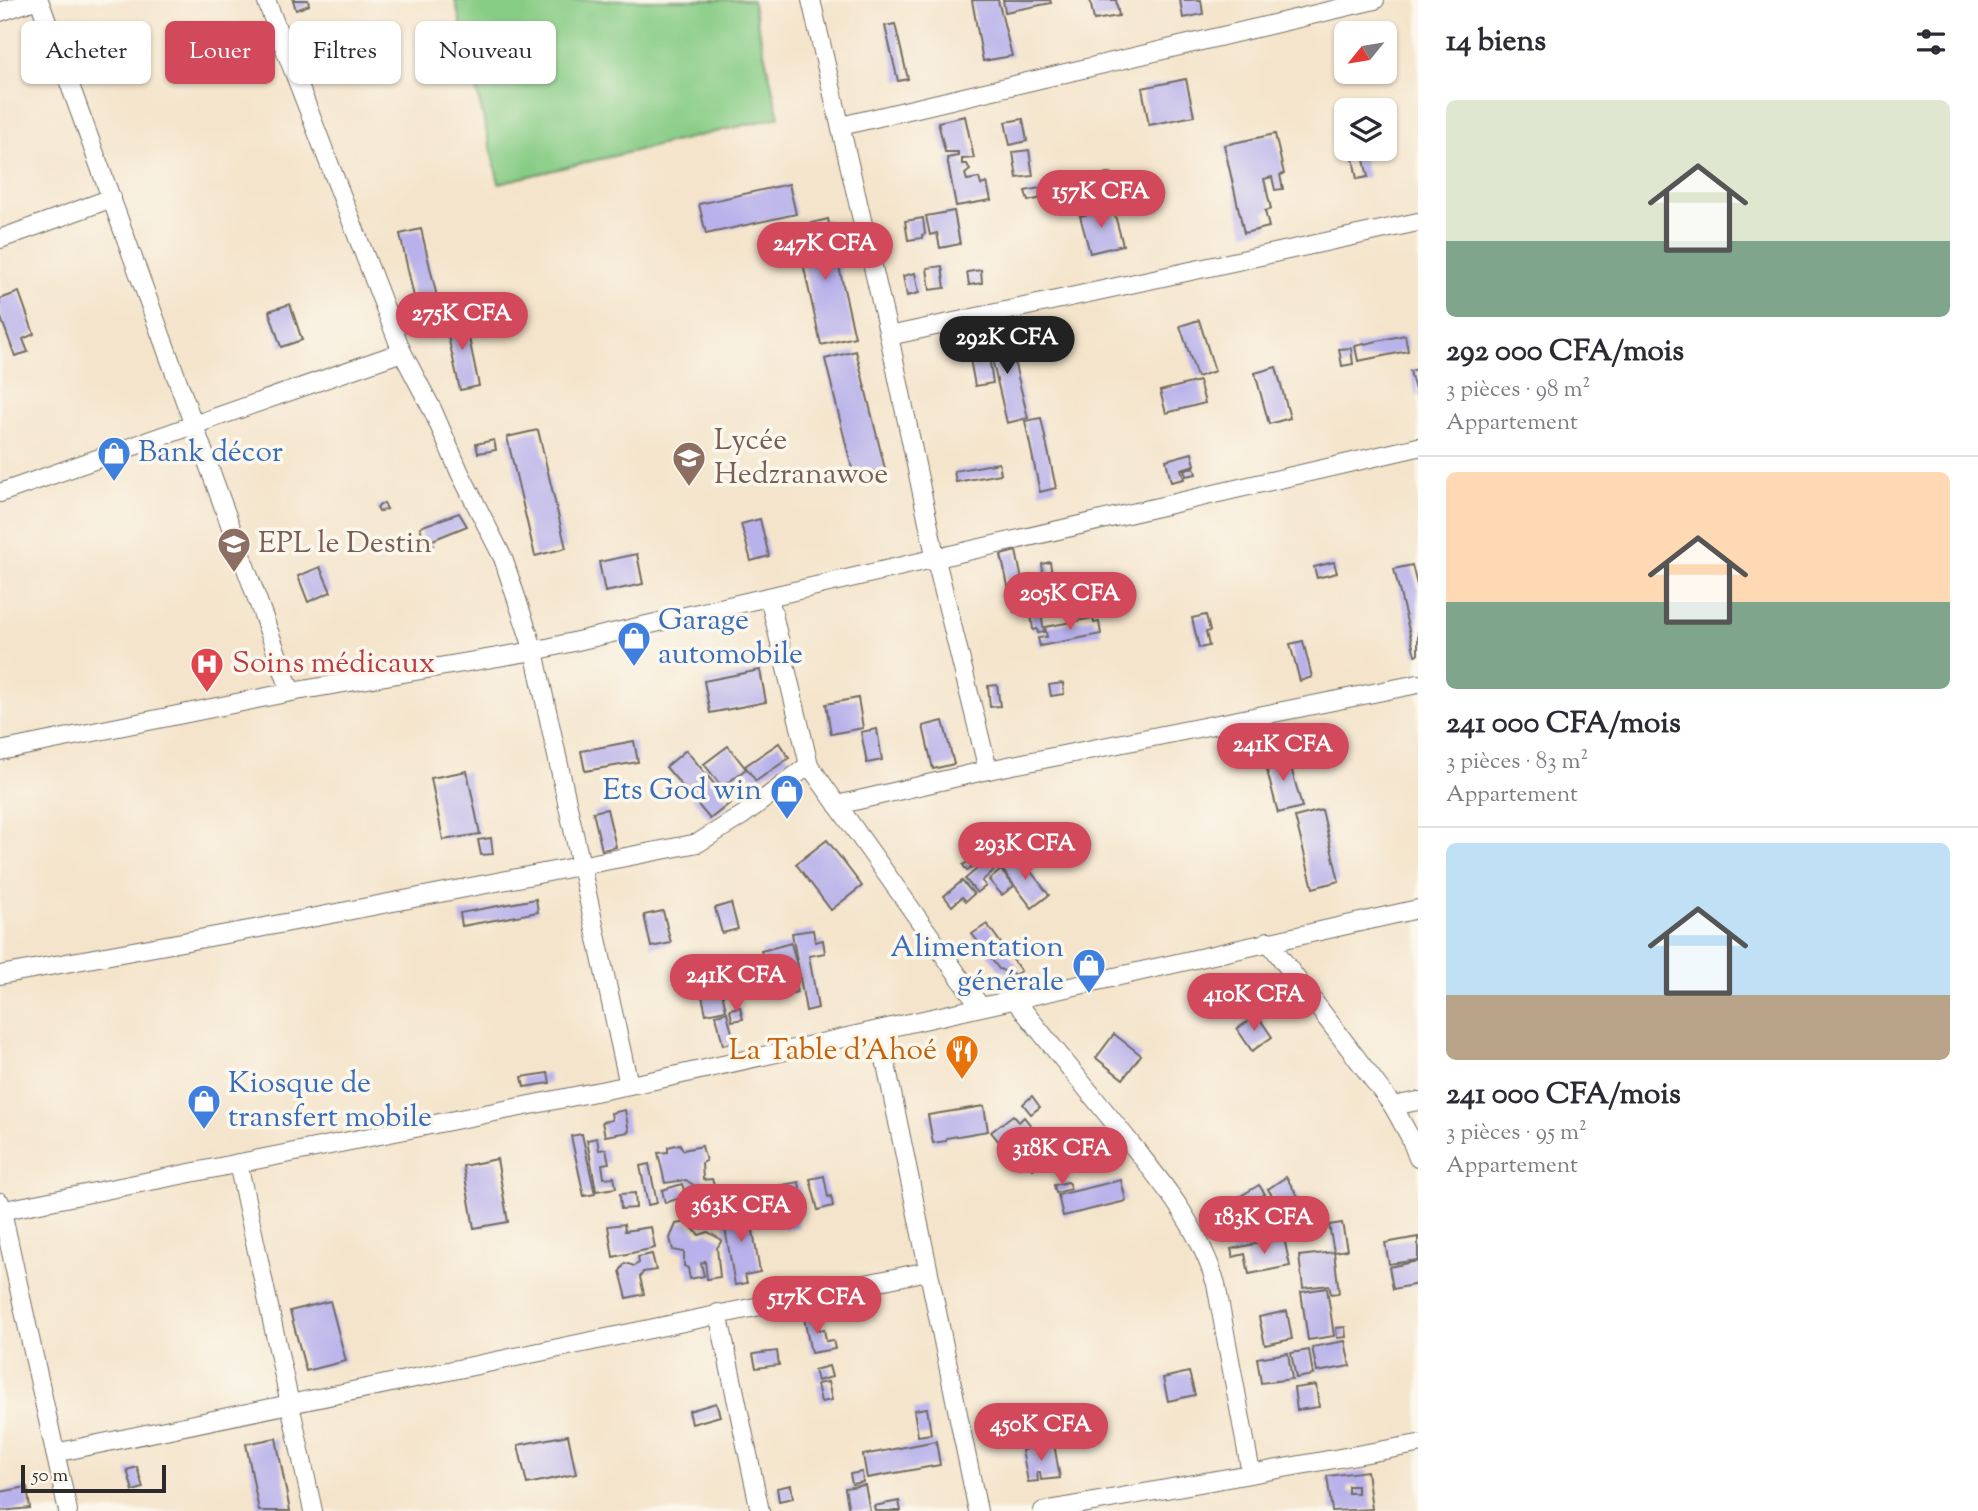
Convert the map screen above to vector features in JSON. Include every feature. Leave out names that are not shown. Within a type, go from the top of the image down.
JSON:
[{"type":"street","points":[[0,12],[37,0],[112,198],[291,692]]},
{"type":"street","points":[[266,0],[402,352],[503,558],[534,651],[629,1085]]},
{"type":"street","points":[[811,0],[889,336],[936,560],[988,771]]},
{"type":"street","points":[[841,126],[1375,0]]},
{"type":"street","points":[[0,239],[112,198]]},
{"type":"street","points":[[889,336],[1418,222]]},
{"type":"street","points":[[0,493],[402,352]]},
{"type":"street","points":[[0,751],[291,692],[534,651],[1418,447]]},
{"type":"street","points":[[769,597],[809,765],[980,1006]]},
{"type":"street","points":[[837,805],[988,771],[1418,684]]},
{"type":"street","points":[[0,975],[698,843],[743,816],[809,765]]},
{"type":"street","points":[[68,1511],[1,1208],[629,1085],[1418,909]]},
{"type":"street","points":[[1268,941],[1393,1106],[1410,1136],[1418,1158]]},
{"type":"street","points":[[1014,999],[1171,1195],[1198,1235],[1216,1284],[1251,1473]]},
{"type":"street","points":[[879,1030],[978,1511]]},
{"type":"street","points":[[1393,1106],[1418,1101]]},
{"type":"street","points":[[238,1163],[313,1511]]},
{"type":"street","points":[[55,1453],[928,1271]]},
{"type":"street","points":[[718,1313],[760,1511]]},
{"type":"street","points":[[1043,1511],[1418,1444]]},
{"type":"green space","points":[[455,0],[752,0],[779,117],[499,183],[475,84],[556,84],[556,21],[460,21]]},
{"type":"building","points":[[293,0],[308,0],[309,5],[296,10]]},
{"type":"building","points":[[972,0],[998,0],[1012,56],[983,61]]},
{"type":"building","points":[[1003,0],[1050,0],[1051,3],[1005,12]]},
{"type":"building","points":[[1090,0],[1116,0],[1119,16],[1094,20]]},
{"type":"building","points":[[1180,0],[1201,0],[1203,14],[1183,18]]},
{"type":"building","points":[[895,24],[908,79],[898,81],[885,26]]},
{"type":"building","points":[[1186,79],[1194,116],[1149,125],[1142,88]]},
{"type":"building","points":[[965,116],[974,158],[962,159],[962,164],[967,164],[970,170],[965,174],[967,180],[979,178],[981,185],[987,183],[991,200],[956,206],[947,158],[958,156],[958,152],[945,152],[938,122]]},
{"type":"building","points":[[1023,119],[1027,141],[1010,145],[1005,122]]},
{"type":"building","points":[[1275,134],[1284,174],[1280,175],[1283,189],[1275,190],[1272,177],[1264,179],[1271,209],[1265,211],[1269,227],[1244,233],[1224,145]]},
{"type":"building","points":[[1029,150],[1033,176],[1017,178],[1013,152]]},
{"type":"building","points":[[1354,161],[1364,161],[1368,177],[1357,179]]},
{"type":"building","points":[[1111,173],[1114,184],[1077,193],[1075,182]]},
{"type":"building","points":[[1069,182],[1071,192],[1028,201],[1025,191]]},
{"type":"building","points":[[789,184],[796,214],[706,234],[699,204]]},
{"type":"building","points":[[1115,187],[1117,197],[1080,206],[1077,195]]},
{"type":"building","points":[[1113,208],[1123,245],[1090,253],[1080,216]]},
{"type":"building","points":[[954,211],[960,244],[940,248],[937,233],[930,235],[926,216]]},
{"type":"building","points":[[923,218],[925,234],[922,238],[908,240],[905,221]]},
{"type":"building","points":[[828,219],[855,337],[821,345],[795,227]]},
{"type":"building","points":[[421,229],[438,301],[416,306],[400,234]]},
{"type":"building","points":[[942,266],[945,288],[930,290],[927,268]]},
{"type":"building","points":[[981,270],[982,283],[969,285],[967,272]]},
{"type":"building","points":[[915,273],[919,293],[907,296],[903,276]]},
{"type":"building","points":[[19,292],[34,334],[23,339],[28,352],[15,356],[0,315],[0,299]]},
{"type":"building","points":[[290,304],[302,340],[281,347],[269,311]]},
{"type":"building","points":[[464,314],[479,386],[460,390],[444,318]]},
{"type":"building","points":[[1199,320],[1215,371],[1197,377],[1180,326]]},
{"type":"building","points":[[1006,328],[1028,418],[1007,423],[986,333]]},
{"type":"building","points":[[1405,335],[1408,351],[1358,361],[1355,346]]},
{"type":"building","points":[[987,344],[993,383],[975,386],[968,348]]},
{"type":"building","points":[[1351,348],[1353,364],[1342,366],[1339,349]]},
{"type":"building","points":[[856,351],[885,469],[854,477],[825,359]]},
{"type":"building","points":[[1276,367],[1290,418],[1269,424],[1255,373]]},
{"type":"building","points":[[1418,369],[1418,398],[1417,398],[1410,371]]},
{"type":"building","points":[[1199,381],[1205,403],[1166,413],[1160,391]]},
{"type":"building","points":[[1041,418],[1056,488],[1040,492],[1025,421]]},
{"type":"building","points":[[538,430],[566,548],[535,556],[507,437]]},
{"type":"building","points":[[494,440],[496,450],[478,453],[476,444]]},
{"type":"building","points":[[1192,453],[1195,465],[1181,469],[1184,479],[1171,482],[1166,460]]},
{"type":"building","points":[[999,463],[1001,474],[956,482],[954,471]]},
{"type":"building","points":[[1194,467],[1196,474],[1186,476],[1184,470]]},
{"type":"building","points":[[384,503],[387,509],[379,512],[377,507]]},
{"type":"building","points":[[459,513],[467,526],[430,541],[433,545],[426,546],[420,527]]},
{"type":"building","points":[[760,519],[769,556],[751,561],[741,524]]},
{"type":"building","points":[[1016,551],[1028,609],[1014,612],[1001,555]]},
{"type":"building","points":[[637,554],[643,584],[605,592],[599,562]]},
{"type":"building","points":[[1050,562],[1053,579],[1044,581],[1042,564]]},
{"type":"building","points":[[1334,562],[1337,573],[1317,578],[1314,567]]},
{"type":"building","points":[[1412,565],[1418,589],[1418,654],[1415,655],[1394,569]]},
{"type":"building","points":[[320,567],[331,592],[308,602],[298,576]]},
{"type":"building","points":[[1041,612],[1044,632],[1038,633],[1037,629],[1033,630],[1031,613]]},
{"type":"building","points":[[1206,615],[1210,631],[1206,632],[1209,646],[1199,648],[1192,618]]},
{"type":"building","points":[[1093,618],[1094,623],[1099,622],[1101,634],[1040,646],[1038,638],[1047,637],[1045,627]]},
{"type":"building","points":[[1303,641],[1312,677],[1300,681],[1290,644]]},
{"type":"building","points":[[760,670],[766,702],[710,713],[704,681]]},
{"type":"building","points":[[1063,683],[1064,694],[1051,696],[1049,685]]},
{"type":"building","points":[[997,685],[1000,706],[990,707],[988,686]]},
{"type":"building","points":[[858,698],[863,728],[831,734],[826,704]]},
{"type":"building","points":[[943,721],[954,764],[933,769],[923,726]]},
{"type":"building","points":[[877,729],[882,760],[867,763],[861,732]]},
{"type":"building","points":[[634,741],[638,762],[585,771],[581,751]]},
{"type":"building","points":[[779,743],[789,758],[756,781],[745,766]]},
{"type":"building","points":[[728,746],[746,769],[722,787],[704,764]]},
{"type":"building","points":[[686,750],[730,803],[710,819],[666,767]]},
{"type":"building","points":[[1287,753],[1302,807],[1278,813],[1264,759]]},
{"type":"building","points":[[467,771],[480,834],[443,840],[431,778]]},
{"type":"building","points":[[607,809],[616,847],[602,850],[593,812]]},
{"type":"building","points":[[1322,810],[1339,881],[1313,888],[1295,817]]},
{"type":"building","points":[[491,838],[493,854],[481,855],[478,840]]},
{"type":"building","points":[[827,840],[862,886],[831,910],[796,864]]},
{"type":"building","points":[[1018,855],[1049,895],[1032,908],[1001,868]]},
{"type":"building","points":[[991,857],[999,866],[982,881],[986,886],[977,893],[965,879]]},
{"type":"building","points":[[969,861],[972,868],[967,871],[963,865]]},
{"type":"building","points":[[1001,870],[1014,886],[1002,895],[989,880]]},
{"type":"building","points":[[962,881],[974,894],[966,901],[962,897],[952,906],[944,896]]},
{"type":"building","points":[[536,899],[538,912],[462,926],[460,913]]},
{"type":"building","points":[[731,903],[738,929],[722,933],[715,908]]},
{"type":"building","points":[[663,911],[671,943],[651,947],[644,915]]},
{"type":"building","points":[[987,924],[1021,971],[1014,975],[999,969],[972,934]]},
{"type":"building","points":[[813,930],[815,942],[823,940],[825,953],[809,956],[818,1008],[806,1011],[792,933]]},
{"type":"building","points":[[791,943],[800,977],[794,978],[797,992],[774,998],[761,951]]},
{"type":"building","points":[[721,987],[726,1010],[706,1014],[701,991]]},
{"type":"building","points":[[740,1007],[743,1019],[732,1021],[730,1009]]},
{"type":"building","points":[[727,1012],[734,1042],[723,1045],[716,1015]]},
{"type":"building","points":[[1257,1015],[1272,1037],[1252,1051],[1237,1029]]},
{"type":"building","points":[[1114,1034],[1141,1055],[1123,1079],[1096,1058]]},
{"type":"building","points":[[548,1073],[550,1083],[524,1087],[522,1077]]},
{"type":"building","points":[[1032,1096],[1040,1107],[1031,1114],[1023,1104]]},
{"type":"building","points":[[984,1106],[988,1131],[946,1138],[946,1141],[933,1143],[928,1115]]},
{"type":"building","points":[[625,1110],[629,1132],[605,1136],[602,1122],[612,1120],[611,1113]]},
{"type":"building","points":[[1013,1115],[1019,1122],[1024,1117],[1050,1150],[1040,1157],[1043,1161],[1033,1169],[1028,1162],[1020,1168],[991,1132]]},
{"type":"building","points":[[582,1134],[595,1194],[584,1196],[571,1136]]},
{"type":"building","points":[[597,1138],[599,1150],[606,1149],[609,1163],[602,1164],[604,1178],[614,1177],[616,1188],[596,1191],[587,1140]]},
{"type":"building","points":[[680,1144],[683,1150],[702,1146],[706,1161],[702,1163],[703,1180],[712,1179],[716,1192],[707,1194],[686,1180],[665,1183],[658,1153],[668,1152],[668,1147]]},
{"type":"building","points":[[497,1159],[508,1222],[474,1228],[463,1166]]},
{"type":"building","points":[[649,1164],[657,1203],[648,1205],[640,1166]]},
{"type":"building","points":[[824,1176],[828,1197],[831,1196],[833,1206],[818,1210],[810,1179]]},
{"type":"building","points":[[1286,1177],[1312,1219],[1293,1230],[1268,1189]]},
{"type":"building","points":[[1121,1180],[1126,1201],[1063,1216],[1058,1195]]},
{"type":"building","points":[[799,1182],[804,1213],[796,1214],[798,1227],[784,1229],[777,1186]]},
{"type":"building","points":[[1068,1182],[1071,1189],[1056,1193],[1054,1185]]},
{"type":"building","points":[[682,1184],[686,1196],[665,1203],[662,1190]]},
{"type":"building","points":[[1259,1185],[1265,1194],[1239,1209],[1234,1200]]},
{"type":"building","points":[[635,1193],[636,1208],[621,1209],[620,1194]]},
{"type":"building","points":[[743,1208],[744,1214],[750,1213],[760,1272],[745,1275],[747,1283],[735,1285],[722,1211]]},
{"type":"building","points":[[687,1222],[699,1235],[708,1232],[722,1240],[717,1248],[720,1277],[707,1279],[705,1261],[701,1263],[704,1276],[690,1279],[688,1268],[684,1266],[684,1252],[673,1250],[670,1238],[676,1224]]},
{"type":"building","points":[[1342,1223],[1347,1250],[1334,1252],[1329,1225]]},
{"type":"building","points":[[624,1224],[625,1231],[651,1227],[655,1248],[613,1257],[608,1226]]},
{"type":"building","points":[[1280,1224],[1283,1236],[1247,1241],[1245,1229]]},
{"type":"building","points":[[1418,1237],[1418,1260],[1389,1264],[1385,1243]]},
{"type":"building","points":[[1284,1238],[1290,1266],[1249,1274],[1245,1254],[1233,1257],[1231,1249]]},
{"type":"building","points":[[1334,1252],[1339,1293],[1331,1294],[1329,1285],[1303,1288],[1299,1256]]},
{"type":"building","points":[[652,1254],[656,1270],[643,1272],[640,1277],[644,1294],[627,1298],[620,1271],[625,1263],[634,1266],[639,1263],[638,1257]]},
{"type":"building","points":[[1418,1261],[1418,1284],[1393,1289],[1389,1267]]},
{"type":"building","points":[[1327,1288],[1334,1336],[1308,1340],[1301,1292]]},
{"type":"building","points":[[330,1301],[346,1361],[306,1371],[290,1311]]},
{"type":"building","points":[[1287,1311],[1292,1339],[1265,1345],[1259,1317]]},
{"type":"building","points":[[817,1315],[819,1330],[824,1329],[826,1341],[833,1340],[835,1349],[811,1353],[804,1318]]},
{"type":"building","points":[[1345,1327],[1346,1337],[1337,1338],[1336,1328]]},
{"type":"building","points":[[1345,1341],[1350,1366],[1317,1372],[1312,1347]]},
{"type":"building","points":[[1309,1350],[1313,1375],[1296,1378],[1291,1353]]},
{"type":"building","points":[[777,1351],[779,1365],[756,1368],[753,1354]]},
{"type":"building","points":[[1288,1353],[1292,1379],[1261,1383],[1257,1358]]},
{"type":"building","points":[[829,1366],[832,1377],[817,1381],[814,1370]]},
{"type":"building","points":[[1189,1372],[1195,1395],[1168,1401],[1163,1378]]},
{"type":"building","points":[[828,1382],[832,1400],[821,1402],[817,1384]]},
{"type":"building","points":[[1316,1385],[1319,1407],[1297,1410],[1294,1388]]},
{"type":"building","points":[[716,1403],[720,1416],[692,1424],[689,1411]]},
{"type":"building","points":[[927,1408],[931,1434],[918,1436],[914,1410]]},
{"type":"building","points":[[1030,1411],[1036,1441],[1016,1445],[1010,1415]]},
{"type":"building","points":[[568,1435],[576,1474],[527,1484],[518,1445]]},
{"type":"building","points":[[276,1438],[290,1511],[259,1511],[246,1444]]},
{"type":"building","points":[[936,1441],[940,1465],[867,1478],[863,1455]]},
{"type":"building","points":[[1054,1444],[1060,1478],[1041,1480],[1040,1472],[1037,1472],[1038,1481],[1028,1482],[1022,1450]]},
{"type":"building","points":[[137,1467],[143,1488],[133,1491],[127,1470]]},
{"type":"building","points":[[1367,1471],[1372,1509],[1332,1511],[1327,1476]],"holes":[[[1348,1486],[1357,1486],[1357,1493],[1348,1493]]]},
{"type":"building","points":[[862,1472],[863,1482],[852,1484],[850,1474]]},
{"type":"building","points":[[791,1485],[793,1498],[779,1501],[777,1488]]},
{"type":"building","points":[[865,1485],[870,1511],[849,1511],[845,1488]]},
{"type":"building","points":[[27,1487],[30,1508],[0,1511],[0,1492]]},
{"type":"building","points":[[899,1501],[901,1511],[875,1511],[874,1506]]},
{"type":"place","name":"Bank décor","points":[[114,483]]},
{"type":"place","name":"Lycée Hedzranawoe","points":[[689,488]]},
{"type":"place","name":"EPL le Destin","points":[[234,574]]},
{"type":"place","name":"Garage automobile","points":[[634,668]]},
{"type":"place","name":"Soins médicaux","points":[[207,694]]},
{"type":"place","name":"Ets God win","points":[[787,821]]},
{"type":"place","name":"Alimentation générale","points":[[1089,995]]},
{"type":"place","name":"La Table d’Ahoé","points":[[962,1081]]},
{"type":"place","name":"Kiosque de transfert mobile","points":[[204,1131]]}]
